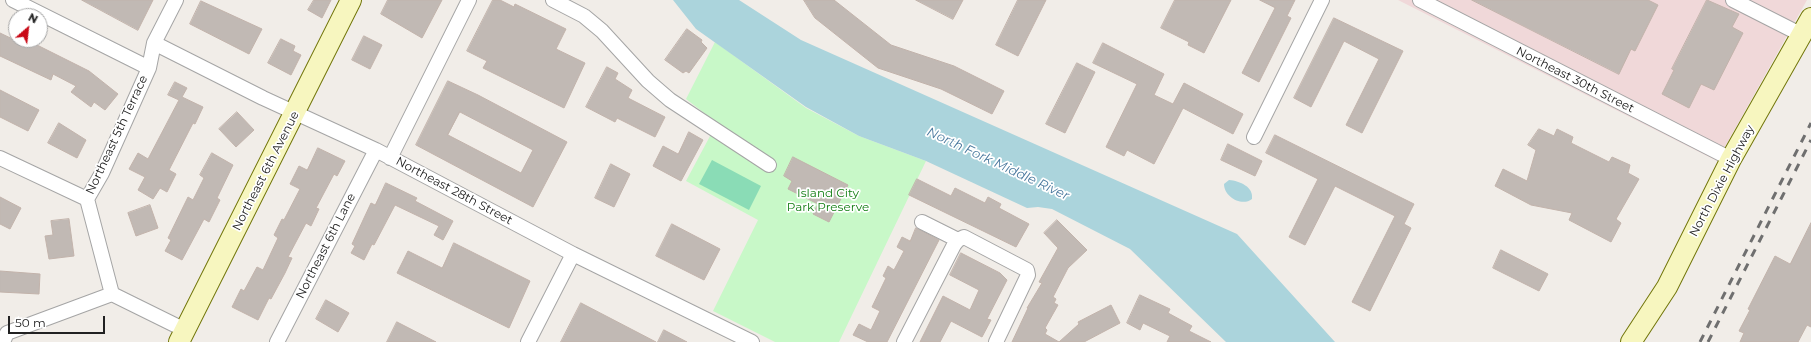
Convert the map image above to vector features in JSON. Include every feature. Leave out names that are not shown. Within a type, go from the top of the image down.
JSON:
[{"type":"street","points":[[13,0],[149,68]]},
{"type":"street","name":"Northeast 5th Terrace","points":[[112,294],[87,199],[102,173],[149,68],[154,43],[176,0]]},
{"type":"street","name":"Northeast 6th Avenue","points":[[182,336],[351,0]]},
{"type":"street","points":[[390,158],[469,0]]},
{"type":"street","points":[[553,0],[584,16],[596,26],[648,81],[670,100],[769,165]]},
{"type":"street","points":[[1254,137],[1322,0]]},
{"type":"street","name":"Northeast 30th Street","points":[[1420,0],[1731,159]]},
{"type":"street","points":[[1733,0],[1806,27]]},
{"type":"street","name":"North Dixie Highway","points":[[1631,342],[1666,287],[1731,159],[1806,27]]},
{"type":"street","name":"Northeast 28th Street","points":[[154,43],[263,98],[376,150],[574,254],[752,342]]},
{"type":"street","name":"Northeast 6th Lane","points":[[277,342],[376,150]]},
{"type":"street","points":[[0,158],[87,199]]},
{"type":"street","points":[[922,222],[958,240]]},
{"type":"street","points":[[904,342],[954,245],[958,240],[964,238],[1027,270],[1028,275],[996,342]]},
{"type":"street","points":[[528,342],[574,254]]},
{"type":"street","points":[[3,335],[112,294],[134,305],[182,336]]},
{"type":"shaded area","points":[[1398,0],[1807,0],[1717,161]]},
{"type":"green space","name":"Island City Park Preserve","points":[[715,42],[806,108],[859,136],[926,161],[839,342],[775,342],[713,311],[758,220],[686,181],[717,123],[686,99]]},
{"type":"green space","points":[[712,160],[761,186],[749,210],[699,184]]},
{"type":"water","name":"North Fork Middle River","points":[[673,0],[739,0],[801,40],[1237,234],[1335,342],[1226,342],[1130,249],[1052,209],[1038,207],[1027,208],[926,161],[859,136],[806,107],[696,29]]},
{"type":"water","points":[[1229,180],[1242,183],[1249,188],[1252,199],[1243,202],[1230,197],[1224,184]]},
{"type":"building","points":[[82,0],[153,0],[138,30]]},
{"type":"building","points":[[314,0],[331,0],[322,18],[308,10]]},
{"type":"building","points":[[388,0],[442,0],[422,38],[381,14]]},
{"type":"building","points":[[493,0],[500,0],[514,7],[515,4],[566,29],[556,49],[585,63],[564,108],[483,68],[487,61],[467,51]]},
{"type":"building","points":[[804,0],[834,0],[891,45],[954,66],[1004,91],[992,114],[941,89],[878,68],[815,18]]},
{"type":"building","points":[[916,0],[963,0],[953,19]]},
{"type":"building","points":[[1018,0],[1046,0],[1018,56],[996,45]]},
{"type":"building","points":[[1175,0],[1231,0],[1204,53],[1188,45],[1189,42],[1161,28]]},
{"type":"building","points":[[1260,0],[1295,0],[1287,16],[1291,18],[1259,82],[1242,73],[1275,8]]},
{"type":"building","points":[[1472,0],[1648,0],[1658,5],[1635,51],[1631,49],[1619,74]]},
{"type":"building","points":[[1707,0],[1739,14],[1732,27],[1743,33],[1714,90],[1701,84],[1689,108],[1662,94],[1674,70],[1672,69]]},
{"type":"building","points":[[201,1],[262,29],[249,54],[190,24]]},
{"type":"building","points":[[1334,18],[1403,51],[1362,133],[1346,125],[1379,59],[1344,41],[1311,107],[1294,98]]},
{"type":"building","points":[[687,29],[702,40],[701,42],[707,48],[689,73],[686,71],[683,73],[665,60]]},
{"type":"building","points":[[0,33],[8,37],[8,48],[43,48],[89,71],[118,94],[105,110],[94,102],[91,107],[71,92],[76,86],[53,74],[51,80],[0,56]]},
{"type":"building","points":[[364,36],[382,45],[370,69],[352,60]]},
{"type":"building","points":[[281,39],[295,46],[293,51],[301,55],[291,75],[268,63]]},
{"type":"building","points":[[1103,43],[1164,74],[1154,95],[1173,104],[1184,83],[1243,114],[1233,134],[1183,108],[1154,164],[1127,150],[1124,156],[1106,147],[1137,84],[1093,63]]},
{"type":"building","points":[[1077,63],[1095,72],[1065,133],[1046,124]]},
{"type":"building","points":[[607,67],[618,73],[615,79],[632,90],[628,98],[665,117],[655,137],[617,118],[615,122],[586,107]]},
{"type":"building","points":[[448,81],[478,95],[567,142],[533,207],[416,145]],"holes":[[[460,112],[533,150],[521,173],[448,135]]]},
{"type":"building","points":[[175,82],[187,88],[182,97],[203,107],[195,124],[193,123],[169,170],[176,174],[167,192],[160,188],[153,199],[138,190],[145,177],[129,169],[138,153],[148,159],[179,100],[168,95]]},
{"type":"building","points":[[0,90],[39,110],[28,131],[0,117]]},
{"type":"building","points":[[237,112],[254,130],[236,147],[219,129]]},
{"type":"building","points":[[59,123],[86,140],[77,158],[48,143]]},
{"type":"building","points":[[1539,129],[1554,136],[1557,129],[1573,137],[1571,143],[1609,162],[1612,157],[1630,165],[1628,173],[1639,179],[1616,219],[1621,223],[1611,242],[1569,220],[1572,213],[1531,205],[1495,186],[1503,169],[1527,181],[1536,150],[1528,145]]},
{"type":"building","points":[[689,132],[703,140],[681,181],[653,166],[663,146],[678,154]]},
{"type":"building","points":[[1275,135],[1414,204],[1404,224],[1411,228],[1370,311],[1352,302],[1395,216],[1335,186],[1305,245],[1289,237],[1318,179],[1266,153]]},
{"type":"building","points":[[1228,144],[1262,161],[1255,176],[1221,160]]},
{"type":"building","points":[[318,148],[345,161],[337,176],[334,174],[316,208],[319,209],[311,226],[306,223],[288,257],[292,258],[285,273],[271,299],[269,298],[258,320],[232,307],[241,289],[244,291],[257,267],[263,270],[278,238],[274,235],[282,219],[284,220],[300,189],[290,184],[299,166],[307,170]]},
{"type":"building","points":[[212,153],[233,165],[217,198],[220,200],[209,222],[204,219],[182,260],[165,251],[171,240],[168,238],[188,197],[193,200],[204,178],[200,175]]},
{"type":"building","points":[[793,157],[848,185],[829,222],[813,214],[818,204],[788,189],[792,181],[784,176]]},
{"type":"building","points":[[611,164],[630,174],[614,207],[595,198]]},
{"type":"building","points":[[917,179],[951,196],[955,188],[985,203],[988,197],[1001,204],[999,208],[1029,224],[1016,247],[909,195]]},
{"type":"building","points":[[386,183],[417,198],[415,201],[453,221],[443,240],[434,235],[439,226],[395,205],[374,245],[372,244],[364,260],[351,253],[355,246],[352,244],[371,203],[375,205]]},
{"type":"building","points":[[0,197],[21,208],[10,229],[0,224]]},
{"type":"building","points":[[150,205],[158,228],[136,236],[128,213]]},
{"type":"building","points":[[69,219],[74,256],[49,259],[45,236],[53,235],[51,221]]},
{"type":"building","points":[[1057,220],[1087,250],[1068,268],[1053,297],[1056,299],[1054,303],[1058,305],[1045,328],[1047,330],[1045,334],[1059,342],[1012,342],[1027,308],[1042,283],[1039,282],[1058,248],[1044,233]]},
{"type":"building","points":[[1811,223],[1811,327],[1807,325],[1798,342],[1740,342],[1744,333],[1739,331],[1750,310],[1748,309],[1775,256],[1790,264]]},
{"type":"building","points":[[672,224],[720,249],[704,280],[656,256]]},
{"type":"building","points":[[916,228],[939,240],[887,342],[868,342],[853,335],[859,324],[871,330],[880,311],[872,307],[886,278],[883,276],[888,266],[894,270],[904,251],[897,247],[902,237],[910,241]]},
{"type":"building","points":[[454,243],[530,281],[509,328],[397,273],[408,251],[442,268]]},
{"type":"building","points":[[1501,250],[1548,274],[1539,291],[1493,268]]},
{"type":"building","points":[[961,253],[1000,273],[1007,280],[987,319],[991,320],[982,337],[951,321],[940,342],[920,342],[943,296],[970,310],[979,290],[950,275]]},
{"type":"building","points":[[0,271],[40,274],[39,294],[0,292]]},
{"type":"building","points":[[1140,295],[1170,309],[1168,313],[1192,326],[1189,331],[1211,342],[1167,342],[1170,336],[1143,323],[1140,330],[1127,323]]},
{"type":"building","points":[[326,300],[349,313],[338,332],[316,319]]},
{"type":"building","points":[[581,303],[656,342],[561,342]]},
{"type":"building","points":[[1111,305],[1120,323],[1084,342],[1059,342],[1079,324],[1078,322]]},
{"type":"building","points":[[397,322],[436,342],[387,342]]},
{"type":"building","points":[[664,330],[687,342],[658,342]]},
{"type":"railway","points":[[1700,342],[1811,123]]},
{"type":"railway","points":[[1708,342],[1811,140]]}]
